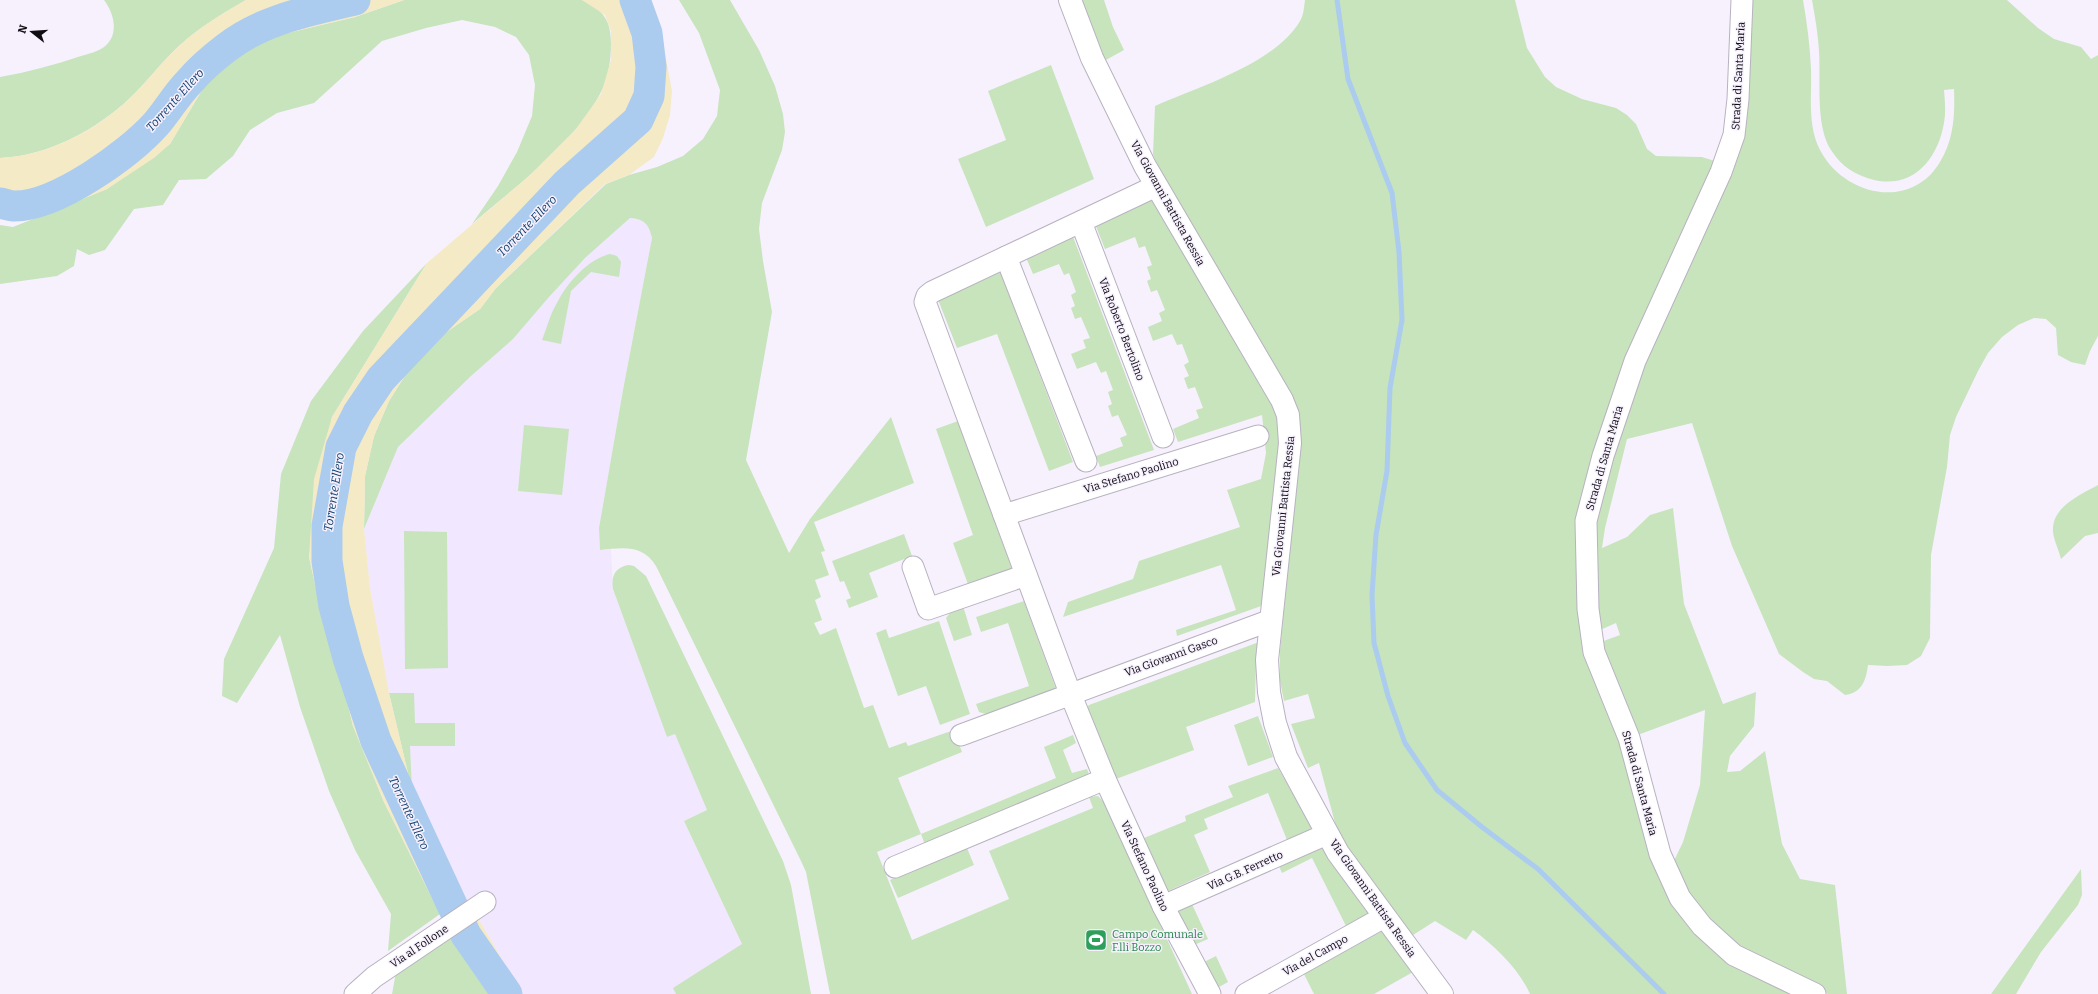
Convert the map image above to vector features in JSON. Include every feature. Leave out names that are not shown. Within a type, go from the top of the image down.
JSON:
[{"type":"street","name":"Via Giovanni Battista Ressia","points":[[1070,0],[1092,58],[1156,186],[1282,400],[1288,415],[1290,433],[1289,465],[1271,620],[1267,671],[1275,723],[1286,757],[1327,834],[1348,867],[1442,994]]},
{"type":"street","name":"Strada di Santa Maria","points":[[1742,0],[1738,99],[1734,136],[1721,172],[1635,361],[1603,456],[1586,520],[1588,609],[1594,652],[1629,738],[1660,854],[1680,898],[1702,926],[1734,955],[1816,994]]},
{"type":"street","points":[[1086,461],[1006,257],[1156,186]]},
{"type":"street","name":"Via Roberto Bertolino","points":[[1081,222],[1163,437]]},
{"type":"street","name":"Via Stefano Paolino","points":[[1006,257],[932,292],[926,299],[927,310],[1070,693],[1105,780],[1163,906],[1210,994]]},
{"type":"street","name":"Via Stefano Paolino","points":[[1004,515],[1258,436]]},
{"type":"street","points":[[913,567],[928,609],[1026,575]]},
{"type":"street","name":"Via Giovanni Gasco","points":[[1070,693],[1271,620]]},
{"type":"street","points":[[961,735],[1070,693]]},
{"type":"street","points":[[895,868],[1105,780]]},
{"type":"street","name":"Via G.B. Ferretto","points":[[1163,906],[1327,834]]},
{"type":"street","name":"Via al Follone","points":[[355,994],[374,977],[485,902]]},
{"type":"street","name":"Via del Campo","points":[[1246,994],[1384,917]]},
{"type":"shaded area","points":[[630,218],[641,219],[650,227],[652,238],[623,390],[599,528],[600,550],[611,549],[613,589],[667,737],[675,734],[707,810],[684,821],[742,944],[740,994],[522,994],[481,923],[459,891],[412,790],[389,693],[370,588],[364,529],[398,447],[471,376],[513,339],[585,258]]},
{"type":"green space","points":[[104,0],[246,0],[188,38],[117,110],[87,131],[53,147],[18,156],[0,158],[0,77],[51,65],[92,53],[104,47],[112,36],[114,24],[108,5]]},
{"type":"green space","points":[[404,0],[582,0],[601,12],[610,29],[611,50],[607,77],[603,89],[588,113],[559,148],[472,224],[498,186],[517,152],[532,116],[535,85],[529,55],[516,37],[495,27],[462,20],[426,28],[382,41],[314,103],[277,113],[250,130],[233,156],[206,179],[179,180],[163,205],[134,209],[105,250],[89,255],[77,249],[74,266],[57,276],[0,284],[0,225],[13,227],[107,189],[170,144],[205,85],[226,62],[249,46],[279,35],[355,17]]},
{"type":"green space","points":[[679,0],[730,0],[759,50],[775,86],[783,114],[785,132],[782,150],[762,203],[759,229],[772,312],[746,460],[789,553],[810,519],[891,417],[914,483],[814,522],[825,551],[821,552],[829,575],[815,580],[821,597],[815,600],[822,620],[814,623],[820,635],[836,628],[864,708],[873,705],[889,748],[906,742],[908,746],[954,730],[962,752],[898,778],[921,834],[877,852],[912,940],[1009,899],[989,851],[1093,808],[1089,797],[1098,796],[1105,803],[1192,994],[830,994],[806,872],[656,566],[645,554],[631,549],[624,548],[600,550],[599,528],[623,390],[652,238],[649,229],[642,221],[630,218],[585,258],[513,339],[471,376],[398,447],[364,529],[365,476],[374,436],[389,401],[406,374],[445,333],[480,309],[496,288],[606,184],[629,175],[657,167],[683,156],[703,139],[717,116],[720,90],[699,33]]},
{"type":"green space","points":[[1079,0],[1104,0],[1113,27],[1124,50],[1104,61]]},
{"type":"green space","points":[[1305,0],[1515,0],[1527,48],[1545,77],[1556,87],[1582,99],[1616,108],[1627,115],[1636,124],[1647,149],[1656,156],[1702,157],[1718,162],[1586,493],[1608,701],[1670,894],[1800,994],[1530,994],[1520,976],[1506,959],[1490,943],[1473,930],[1466,940],[1435,921],[1410,937],[1338,834],[1319,763],[1308,768],[1291,724],[1315,718],[1308,694],[1284,701],[1280,681],[1280,651],[1299,450],[1160,172],[1153,154],[1155,106],[1235,72],[1273,49],[1289,36],[1300,21]]},
{"type":"green space","points":[[1749,0],[1803,0],[1811,60],[1811,110],[1813,130],[1816,140],[1820,150],[1831,166],[1845,178],[1861,187],[1878,192],[1896,192],[1912,187],[1928,177],[1940,162],[1945,153],[1953,126],[1954,89],[1944,90],[1945,115],[1941,136],[1936,148],[1921,168],[1912,175],[1901,180],[1888,182],[1867,178],[1850,170],[1844,166],[1831,150],[1826,140],[1823,128],[1820,102],[1819,45],[1812,0],[2007,0],[2038,28],[2054,39],[2081,47],[2091,59],[2098,55],[2098,336],[2085,365],[2071,362],[2058,355],[2056,328],[2046,319],[2034,318],[2018,325],[2002,337],[1988,353],[1978,371],[1956,417],[1950,435],[1947,467],[1931,555],[1930,638],[1921,656],[1907,665],[1868,665],[1866,676],[1859,689],[1851,694],[1845,695],[1827,681],[1814,679],[1803,672],[1779,654],[1732,546],[1692,423],[1627,439],[1605,528],[1602,548],[1627,537],[1650,515],[1673,508],[1684,604],[1723,704],[1756,692],[1754,726],[1730,756],[1727,772],[1740,771],[1765,751],[1782,844],[1800,879],[1835,885],[1847,994],[1828,994],[1812,983],[1738,949],[1701,916],[1671,867],[1683,842],[1700,785],[1705,710],[1635,736],[1598,643],[1620,635],[1616,623],[1600,630],[1591,545],[1623,409],[1731,167]]},
{"type":"green space","points":[[1051,65],[1094,179],[986,227],[958,159],[1006,140],[988,91]]},
{"type":"green space","points":[[1151,199],[1267,393],[1277,416],[1280,442],[1264,605],[1177,636],[1176,630],[1236,610],[1221,565],[1063,617],[1068,602],[1133,579],[1139,561],[1240,527],[1227,490],[1261,479],[1266,453],[1262,415],[1178,442],[1173,429],[1199,418],[1196,410],[1203,408],[1195,387],[1188,389],[1184,378],[1189,376],[1184,365],[1189,362],[1182,344],[1177,345],[1172,334],[1153,341],[1148,327],[1162,321],[1159,313],[1165,310],[1157,290],[1151,292],[1147,281],[1151,279],[1147,267],[1152,265],[1145,246],[1139,248],[1135,237],[1105,249],[1095,224]]},
{"type":"green space","points":[[1072,234],[1154,450],[1100,467],[1096,456],[1123,446],[1120,438],[1127,435],[1118,415],[1112,417],[1108,406],[1112,404],[1108,392],[1113,390],[1106,371],[1101,373],[1096,362],[1077,369],[1071,354],[1086,348],[1083,340],[1090,338],[1081,317],[1075,319],[1071,308],[1075,306],[1071,295],[1076,292],[1069,273],[1064,275],[1059,264],[1033,274],[1025,255]]},
{"type":"green space","points":[[610,254],[617,256],[621,262],[619,277],[591,272],[571,291],[561,344],[542,340],[550,316],[561,295],[572,280],[586,266]]},
{"type":"green space","points":[[427,263],[332,417],[309,557],[319,602],[334,648],[353,726],[384,802],[440,914],[388,951],[391,914],[355,850],[329,791],[300,707],[280,635],[237,703],[222,696],[224,659],[274,548],[281,474],[311,401],[363,331]]},
{"type":"green space","points":[[999,268],[1073,462],[1049,471],[997,334],[957,348],[937,297]]},
{"type":"green space","points":[[958,421],[1013,571],[969,587],[953,543],[973,535],[936,429]]},
{"type":"green space","points":[[524,425],[569,429],[562,495],[518,491]]},
{"type":"green space","points":[[2098,485],[2098,533],[2085,536],[2061,559],[2053,532],[2054,523],[2057,516],[2068,503]]},
{"type":"green space","points":[[404,531],[447,532],[448,668],[405,669]]},
{"type":"green space","points":[[904,534],[912,556],[869,573],[878,597],[849,608],[846,600],[851,598],[844,581],[840,582],[832,561]]},
{"type":"green space","points":[[629,565],[634,566],[646,576],[783,861],[791,885],[811,994],[676,994],[673,988],[742,944],[684,821],[707,810],[675,734],[667,737],[613,589],[613,576],[617,570]]},
{"type":"green space","points":[[1024,601],[1056,689],[986,714],[979,712],[976,704],[1029,686],[1008,623],[981,632],[976,617]]},
{"type":"green space","points":[[963,606],[972,635],[954,641],[946,618],[953,609]]},
{"type":"green space","points":[[939,621],[970,714],[940,725],[926,686],[898,696],[876,633],[886,629],[889,638]]},
{"type":"green space","points":[[1259,642],[1256,663],[1255,702],[1186,727],[1194,750],[1116,779],[1087,707],[1089,705]]},
{"type":"green space","points":[[389,693],[414,693],[415,723],[455,723],[455,746],[410,746],[412,790]]},
{"type":"green space","points":[[1258,716],[1273,757],[1248,766],[1234,725]]},
{"type":"green space","points":[[1073,735],[1076,743],[1063,750],[1072,773],[1087,769],[1090,777],[925,845],[921,834],[1056,778],[1044,747]]},
{"type":"green space","points":[[1278,768],[1313,829],[1287,840],[1268,793],[1204,819],[1208,829],[1194,835],[1210,872],[1168,891],[1144,838],[1186,821],[1185,816],[1233,797],[1228,786]]},
{"type":"green space","points":[[1322,845],[1371,913],[1346,926],[1312,858],[1282,873],[1278,864]]},
{"type":"green space","points":[[967,848],[974,865],[898,898],[890,880]]},
{"type":"green space","points":[[2081,869],[2082,895],[2078,905],[2041,952],[2016,994],[1991,994]]},
{"type":"green space","points":[[1191,902],[1208,939],[1194,945],[1177,909]]},
{"type":"green space","points":[[1384,930],[1413,972],[1374,994],[1314,994],[1304,974]]},
{"type":"green space","points":[[453,931],[498,994],[392,994],[396,972]]},
{"type":"green space","points":[[1216,956],[1228,982],[1219,987],[1202,963]]},
{"type":"sand","points":[[246,0],[404,0],[355,17],[279,35],[249,46],[226,62],[205,85],[170,144],[154,158],[107,189],[58,209],[19,218],[0,217],[0,158],[18,156],[54,147],[87,131],[103,121],[130,98],[188,38]]},
{"type":"sand","points":[[582,0],[644,0],[655,20],[663,43],[672,91],[670,115],[663,138],[654,157],[629,175],[605,184],[496,288],[480,309],[445,333],[406,374],[389,401],[374,436],[365,476],[364,529],[370,588],[389,693],[412,790],[463,898],[440,914],[384,802],[353,726],[334,648],[319,602],[309,557],[314,479],[332,417],[427,263],[529,176],[576,129],[601,94],[611,60],[611,31],[605,15]]},
{"type":"sand","points":[[475,916],[481,923],[522,994],[498,994],[453,931]]},
{"type":"waterway","name":"Torrente Ellero","points":[[0,203],[15,206],[32,204],[71,188],[111,163],[144,136],[156,124],[181,91],[202,68],[240,38],[287,17],[355,0]]},
{"type":"waterway","name":"Torrente Ellero","points":[[507,994],[466,935],[376,741],[348,658],[334,606],[327,561],[327,526],[341,447],[358,413],[381,379],[567,183],[638,120],[649,96],[651,67],[647,33],[635,0]]},
{"type":"waterway","points":[[1337,0],[1348,79],[1392,193],[1399,252],[1402,320],[1390,388],[1387,471],[1376,535],[1372,595],[1374,643],[1388,696],[1405,743],[1437,790],[1482,827],[1538,869],[1664,994]]},
{"type":"place","name":"Campo Comunale F.lli Bozzo","points":[[1096,940]]}]
